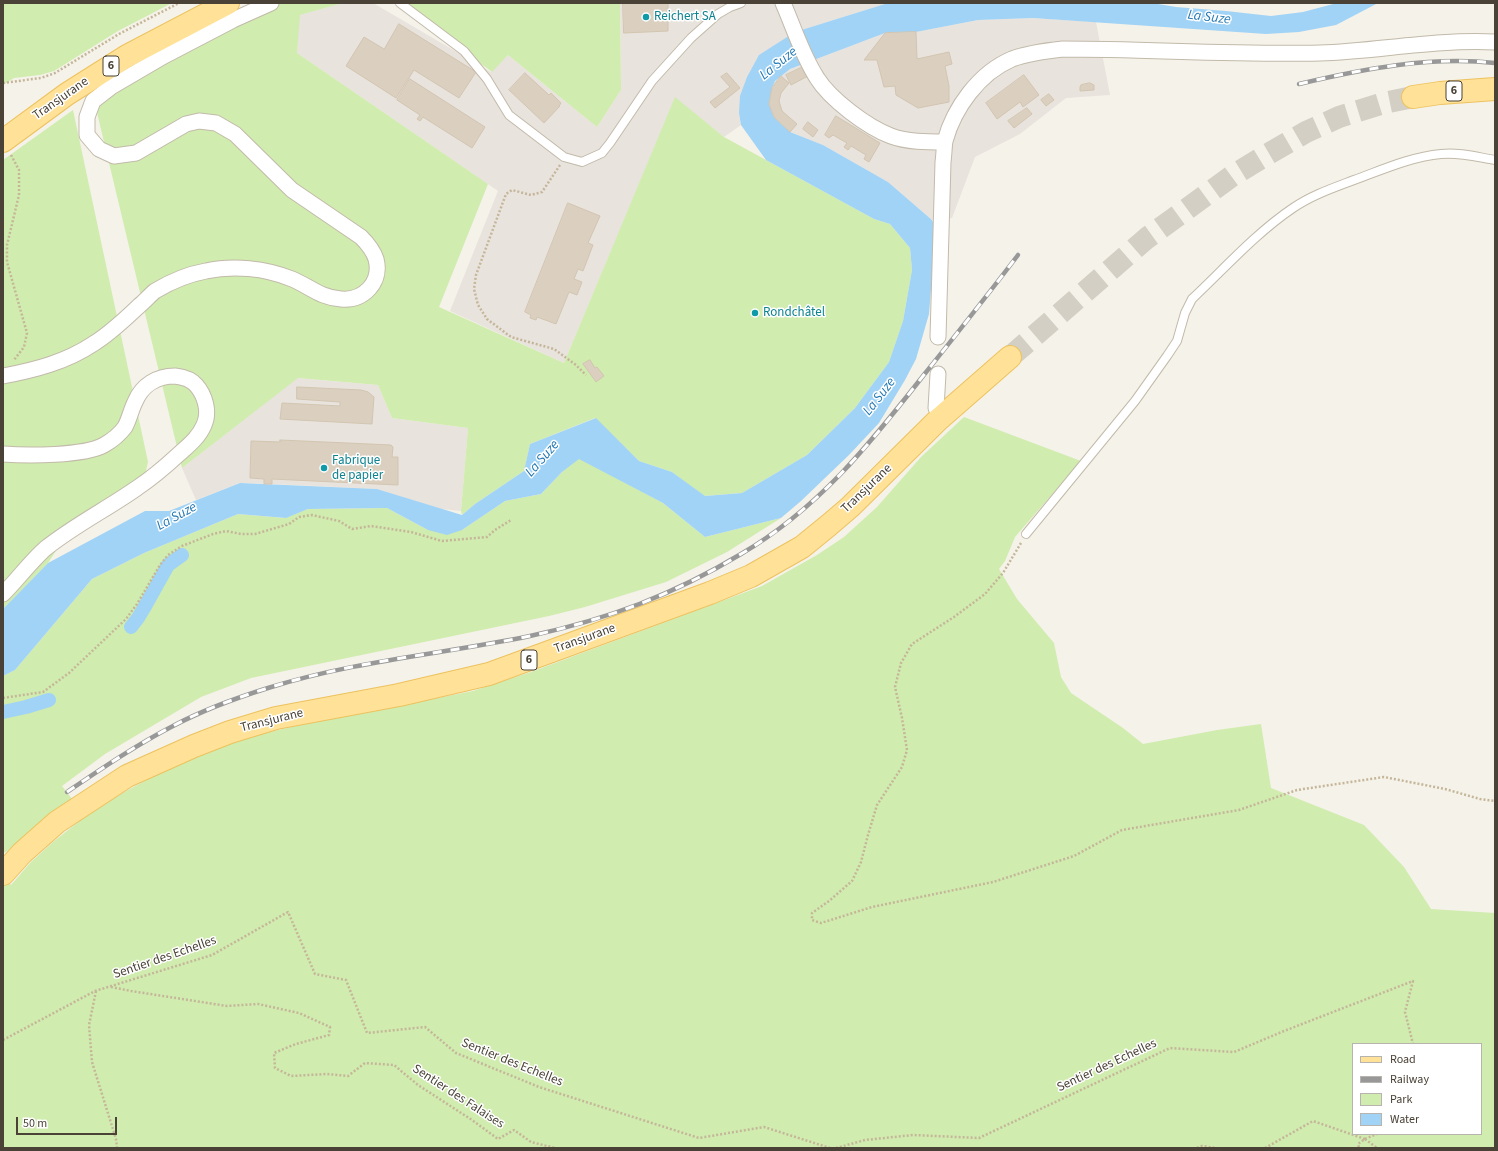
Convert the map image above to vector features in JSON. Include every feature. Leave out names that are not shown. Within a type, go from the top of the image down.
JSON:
[{"type":"main road","name":"Transjurane","points":[[6,146],[67,94],[127,56],[228,3]]},
{"type":"main road","name":"6","points":[[1413,97],[1440,93],[1495,89]]},
{"type":"main road","name":"Transjurane","points":[[7,864],[57,822],[126,776],[230,732],[276,718],[406,693],[489,674],[710,593],[751,576],[802,546],[829,525],[850,507],[938,420],[1010,357]]},
{"type":"street","points":[[3,376],[52,364],[75,354],[113,330],[155,291],[177,280],[206,271],[235,268],[266,271],[292,279],[327,298],[343,300],[359,298],[370,288],[376,276],[376,260],[370,247],[361,237],[292,190],[235,134],[216,123],[199,121],[186,124],[136,153],[114,156],[99,150],[88,135],[87,117],[93,102],[111,87],[164,56],[233,20],[271,3]]},
{"type":"street","points":[[783,3],[809,63],[818,79],[832,96],[851,112],[873,127],[891,136],[907,140],[945,142]]},
{"type":"street","points":[[938,337],[943,162],[945,142],[952,123],[961,106],[982,80],[995,69],[1010,60],[1035,53],[1063,49],[1285,54],[1326,53],[1448,42],[1495,42]]},
{"type":"street","points":[[936,408],[938,374]]},
{"type":"street","points":[[3,454],[50,454],[87,450],[103,446],[116,437],[125,426],[141,390],[153,381],[165,376],[181,377],[193,381],[202,392],[206,407],[205,424],[196,439],[163,469],[137,488],[79,524],[45,549],[3,594]]},
{"type":"lane","points":[[400,3],[464,51],[487,79],[509,115],[564,157],[582,162],[602,153],[652,81],[691,38],[718,14],[741,3]]},
{"type":"lane","points":[[1026,534],[1135,402],[1177,341],[1185,313],[1192,300],[1267,227],[1294,207],[1315,196],[1403,161],[1422,156],[1442,154],[1495,160]]},
{"type":"path","points":[[3,84],[41,78],[55,73],[119,34],[179,3]]},
{"type":"path","points":[[6,146],[19,170],[19,195],[7,244],[7,262],[27,333],[24,347],[11,362]]},
{"type":"path","points":[[564,157],[542,192],[531,195],[512,190],[506,194],[476,275],[474,289],[478,305],[487,319],[511,337],[554,349],[576,365],[586,375]]},
{"type":"path","points":[[3,698],[43,692],[69,674],[126,619],[137,604],[160,565],[168,555],[175,549],[213,534],[226,531],[241,534],[255,534],[289,524],[299,518],[312,516],[339,521],[352,529],[371,526],[411,532],[442,541],[487,537],[511,520]]},
{"type":"path","points":[[1026,534],[1003,573],[985,594],[954,617],[912,644],[901,664],[895,687],[907,750],[902,767],[877,805],[861,862],[852,881],[829,901],[812,913],[812,920],[821,923],[872,907],[993,882],[1074,856],[1122,830],[1239,810],[1297,790],[1384,777],[1445,789],[1480,799],[1495,801]]},
{"type":"path","name":"Sentier des Echelles","points":[[3,1040],[96,991],[212,955],[288,912],[315,974],[346,980],[367,1033],[425,1026],[456,1053],[539,1087],[699,1138],[764,1127],[830,1148]]},
{"type":"path","name":"Sentier des Echelles","points":[[836,1148],[865,1140],[914,1135],[979,1138],[1170,1048],[1234,1052],[1413,981],[1405,1012],[1413,1043]]},
{"type":"path","name":"Sentier des Falaises","points":[[110,987],[227,1006],[258,1004],[298,1013],[330,1026],[330,1035],[296,1044],[274,1053],[275,1068],[291,1076],[327,1074],[348,1076],[365,1064],[394,1065],[418,1085],[472,1120],[498,1139],[514,1130],[531,1142],[554,1148]]},
{"type":"path","points":[[96,991],[89,1025],[92,1062],[116,1139],[117,1148]]},
{"type":"path","points":[[1265,1148],[1313,1121],[1352,1134]]},
{"type":"path","points":[[1356,1135],[1365,1138],[1376,1148]]},
{"type":"path","points":[[1359,1148],[1358,1144],[1365,1138],[1374,1135]]},
{"type":"path","points":[[1197,1148],[1202,1146],[1217,1148]]},
{"type":"shaded area","points":[[343,3],[373,3],[491,72],[508,55],[597,127],[621,90],[620,3],[888,3],[795,32],[739,113],[741,125],[724,137],[675,98],[564,363],[450,311],[498,191],[297,53],[299,15]]},
{"type":"shaded area","points":[[1033,18],[1096,22],[1110,95],[1066,98],[1020,134],[975,157],[952,218],[932,220],[888,182],[823,145],[790,132],[774,117],[769,104],[775,81],[790,69],[885,33],[916,32],[978,20]]},
{"type":"shaded area","points":[[297,378],[378,385],[392,418],[468,428],[461,511],[441,509],[377,489],[272,484],[240,483],[196,500],[182,468]]},
{"type":"green space","points":[[3,3],[172,3],[118,31],[54,71],[40,75],[14,78],[3,85]]},
{"type":"green space","points":[[264,3],[343,3],[300,15],[297,53],[488,184],[439,307],[564,363],[675,97],[724,137],[874,219],[890,224],[910,248],[912,270],[903,321],[889,362],[855,408],[807,455],[742,493],[704,496],[672,472],[639,461],[595,418],[530,444],[524,471],[475,504],[462,515],[461,511],[468,428],[392,418],[378,385],[298,378],[182,468],[94,100]]},
{"type":"green space","points":[[400,3],[620,3],[621,90],[597,127],[508,55],[492,72]]},
{"type":"green space","points":[[73,110],[148,462],[143,485],[63,540],[48,563],[3,609],[3,160]]},
{"type":"green space","points":[[964,417],[1081,461],[1015,537],[1005,561],[999,569],[1017,599],[1054,643],[1061,677],[1071,693],[1123,728],[1143,744],[1217,730],[1261,724],[1271,788],[1364,825],[1404,867],[1431,909],[1495,913],[1495,1148],[3,1148],[3,876],[11,885],[31,862],[82,819],[104,803],[176,764],[253,736],[291,727],[473,691],[531,672],[762,586],[817,555],[844,537],[877,507],[921,457]]},
{"type":"green space","points":[[579,458],[663,503],[705,537],[781,518],[727,552],[666,582],[585,607],[549,616],[251,678],[201,697],[105,754],[62,786],[72,799],[3,853],[3,676],[15,670],[92,579],[144,553],[238,514],[285,518],[308,509],[387,508],[428,530],[462,530],[505,501],[541,494],[562,472]]},
{"type":"water","name":"La Suze","points":[[888,3],[1152,3],[1176,7],[1271,16],[1303,12],[1337,3],[1378,3],[1336,25],[1299,32],[1266,34],[1033,18],[978,20],[916,32],[885,33],[790,69],[775,81],[769,104],[774,117],[790,132],[823,145],[888,182],[932,220],[936,228],[929,314],[916,359],[905,380],[879,423],[849,455],[781,518],[705,537],[663,503],[579,459],[562,472],[541,494],[505,501],[462,530],[447,535],[428,530],[387,508],[308,509],[286,518],[238,514],[144,553],[92,579],[15,670],[3,676],[3,609],[48,563],[145,511],[169,511],[240,483],[377,489],[462,515],[475,504],[524,471],[530,444],[596,418],[639,461],[672,472],[705,496],[742,493],[807,455],[855,408],[889,362],[903,321],[912,270],[910,248],[890,224],[874,219],[766,160],[741,125],[739,113],[740,96],[747,77],[759,55],[795,32]]},
{"type":"building","name":"Reichert SA","points":[[623,3],[668,3],[668,31],[624,33]]},
{"type":"building","points":[[399,24],[476,72],[459,98],[414,70],[396,98],[346,66],[364,37],[384,49]]},
{"type":"building","points":[[916,32],[917,59],[949,52],[952,64],[945,66],[949,86],[949,102],[918,108],[896,95],[895,86],[884,87],[877,60],[864,60],[885,33]]},
{"type":"building","points":[[803,67],[808,76],[791,85],[786,75]]},
{"type":"building","points":[[525,73],[549,95],[551,93],[561,103],[544,123],[509,90]]},
{"type":"building","points":[[727,73],[740,88],[715,108],[710,102],[730,87],[721,77]]},
{"type":"building","points":[[1024,75],[1039,95],[1023,107],[1020,102],[997,119],[986,103]]},
{"type":"building","points":[[781,76],[789,83],[781,93],[779,101],[782,111],[797,124],[790,132],[774,117],[769,104],[772,88]]},
{"type":"building","points":[[410,79],[485,127],[472,148],[423,117],[420,121],[417,119],[420,115],[397,100]]},
{"type":"building","points":[[1090,83],[1094,85],[1094,90],[1080,91],[1081,85]]},
{"type":"building","points":[[1049,94],[1054,100],[1046,106],[1041,100]]},
{"type":"building","points":[[1027,108],[1032,114],[1014,128],[1008,121]]},
{"type":"building","points":[[836,116],[880,143],[869,162],[864,159],[866,155],[851,146],[848,150],[844,147],[847,143],[833,135],[829,138],[825,135]]},
{"type":"building","points":[[808,122],[818,130],[813,137],[803,129]]},
{"type":"building","points":[[568,203],[600,216],[588,243],[593,245],[583,271],[578,269],[574,279],[582,282],[577,295],[569,292],[556,324],[537,317],[536,320],[530,318],[531,315],[525,312]]},
{"type":"building","points":[[590,360],[595,368],[597,367],[604,376],[596,382],[583,364]]},
{"type":"building","points":[[297,387],[361,390],[368,392],[374,397],[372,424],[280,419],[282,403],[340,406],[340,402],[297,399]]},
{"type":"building","name":"Fabrique de papier","points":[[280,440],[391,445],[393,447],[392,457],[398,457],[398,485],[272,479],[272,484],[264,484],[264,479],[250,478],[251,441],[280,442]]},
{"type":"waterway","points":[[131,627],[144,608],[168,565],[182,555]]},
{"type":"waterway","points":[[3,712],[49,700]]},
{"type":"tunnel","points":[[1010,357],[1147,238],[1232,176],[1306,132],[1339,117],[1384,103],[1413,97]]},
{"type":"railway","points":[[1299,84],[1347,73],[1396,65],[1446,61],[1495,63]]},
{"type":"railway","points":[[67,792],[159,733],[184,720],[244,696],[300,679],[365,664],[530,636],[586,622],[639,604],[716,569],[769,536],[794,517],[841,474],[883,427],[1018,255]]},
{"type":"place","name":"Reichert SA","points":[[646,17]]},
{"type":"place","name":"Rondchâtel","points":[[755,313]]},
{"type":"place","name":"Fabrique de papier","points":[[324,468]]}]
